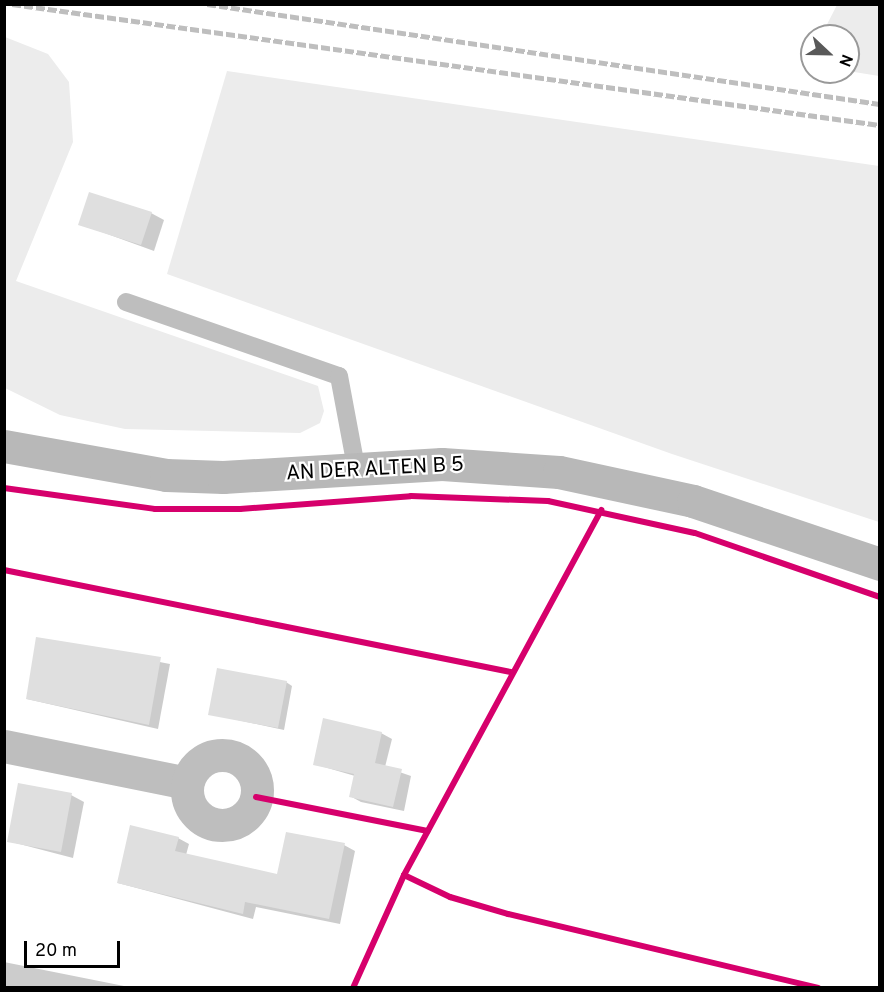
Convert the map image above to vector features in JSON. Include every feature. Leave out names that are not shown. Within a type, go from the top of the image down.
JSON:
[{"type":"main road","name":"AN DER ALTEN B 5","points":[[4,446],[166,475],[234,477],[356,467],[497,466],[611,481],[693,501],[879,564]]},
{"type":"street","points":[[4,746],[187,783]]},
{"type":"lane","points":[[126,302],[339,376],[356,467]]},
{"type":"shaded area","points":[[837,5],[879,5],[879,76],[860,73],[860,24],[827,24]]},
{"type":"shaded area","points":[[5,37],[48,54],[69,82],[73,142],[16,281],[318,386],[324,411],[320,423],[300,433],[125,429],[60,415],[5,388]]},
{"type":"shaded area","points":[[227,71],[879,166],[879,522],[672,454],[167,274]]},
{"type":"building","points":[[89,192],[152,212],[141,245],[78,225]]},
{"type":"building","points":[[36,637],[161,657],[149,725],[26,699]]},
{"type":"building","points":[[217,668],[287,681],[278,728],[208,715]]},
{"type":"building","points":[[323,718],[382,732],[375,763],[402,769],[393,807],[349,797],[354,774],[313,765]]},
{"type":"building","points":[[18,783],[72,793],[61,852],[7,842]]},
{"type":"building","points":[[130,825],[179,837],[175,851],[277,874],[286,832],[345,843],[329,919],[245,902],[243,914],[117,883]]},
{"type":"railway","points":[[12,4],[880,125]]},
{"type":"railway","points":[[207,4],[880,104]]},
{"type":"cycle path","points":[[4,488],[155,509],[240,509],[411,496],[548,501],[695,533],[880,597]]},
{"type":"cycle path","points":[[353,988],[404,875],[601,510]]},
{"type":"cycle path","points":[[4,570],[511,672]]},
{"type":"cycle path","points":[[256,797],[428,831]]},
{"type":"cycle path","points":[[404,875],[450,897],[508,914],[818,988]]}]
